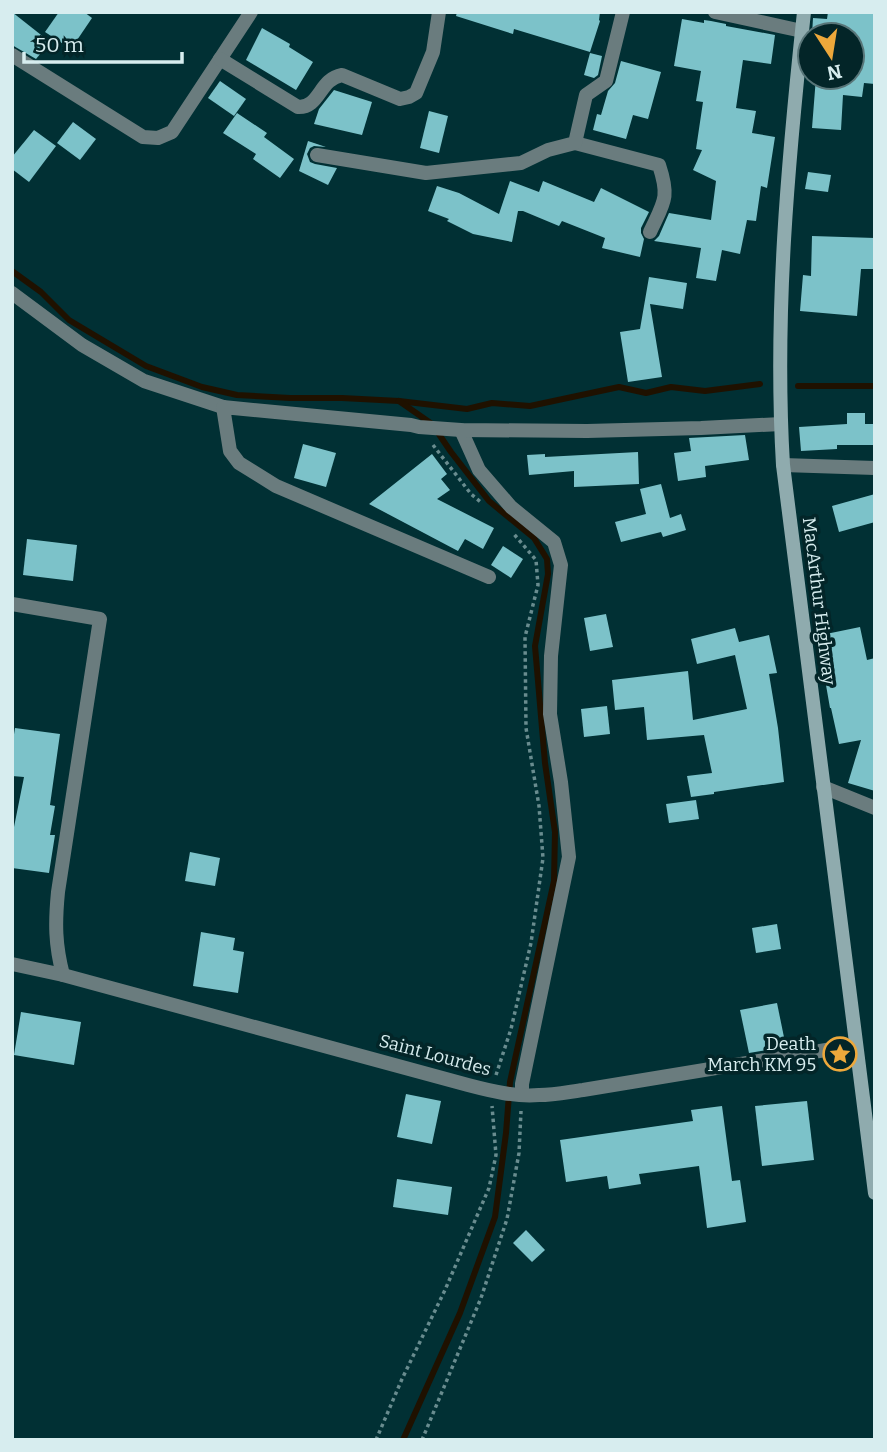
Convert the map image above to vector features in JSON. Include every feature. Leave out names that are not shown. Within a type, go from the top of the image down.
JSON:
[{"type":"main road","name":"MacArthur Highway","points":[[797,91],[779,359],[783,465],[856,1045],[872,1151],[875,1193]]},
{"type":"street","points":[[12,55],[144,137],[158,138],[172,132],[251,12]]},
{"type":"street","points":[[220,59],[298,107],[306,107],[312,103],[333,76],[342,75],[400,99],[416,93],[433,52],[439,12]]},
{"type":"street","points":[[575,143],[586,95],[606,81],[624,12]]},
{"type":"street","points":[[715,12],[796,30]]},
{"type":"street","points":[[317,155],[426,173],[521,163],[548,150],[575,143],[659,165],[665,199],[650,232]]},
{"type":"street","points":[[12,293],[82,345],[144,381],[223,407],[454,429],[587,431],[781,424]]},
{"type":"street","points":[[223,407],[230,451],[239,463],[276,486],[489,577]]},
{"type":"street","points":[[454,429],[479,470],[511,507],[554,542],[561,565],[551,656],[550,714],[569,858],[519,1095]]},
{"type":"street","points":[[783,465],[875,468]]},
{"type":"street","points":[[12,604],[100,619],[58,892],[55,925],[58,955],[64,975]]},
{"type":"street","points":[[823,787],[875,808]]},
{"type":"street","name":"Saint Lourdes","points":[[12,964],[64,975],[494,1091],[519,1095],[583,1090],[856,1045]]},
{"type":"path","points":[[415,426],[471,494],[482,503]]},
{"type":"path","points":[[376,1440],[489,1188],[496,1155],[494,1091],[531,943],[543,858],[539,806],[526,728],[525,637],[538,585],[536,559],[511,531]]},
{"type":"path","points":[[422,1440],[481,1298],[507,1219],[519,1153],[519,1095]]},
{"type":"building","points":[[12,12],[50,42],[36,59],[12,45]]},
{"type":"building","points":[[59,12],[84,12],[92,18],[71,49],[45,32]]},
{"type":"building","points":[[457,12],[600,12],[600,21],[590,52],[514,29],[513,34],[456,16]]},
{"type":"building","points":[[828,12],[875,12],[875,84],[866,83],[866,21],[813,21],[813,18],[827,19]]},
{"type":"building","points":[[682,19],[704,23],[704,20],[711,21],[775,35],[771,64],[743,60],[736,108],[756,111],[752,133],[775,137],[767,188],[761,186],[756,221],[747,220],[740,254],[722,250],[716,281],[696,278],[701,248],[654,241],[669,213],[711,220],[716,181],[693,170],[702,150],[696,149],[703,102],[696,101],[701,71],[674,66]]},
{"type":"building","points":[[262,28],[290,44],[289,47],[313,62],[296,90],[246,60]]},
{"type":"building","points":[[590,53],[602,56],[598,75],[594,78],[584,75]]},
{"type":"building","points":[[621,61],[661,72],[648,119],[633,115],[626,139],[593,130],[597,114],[601,115],[608,91],[615,83]]},
{"type":"building","points":[[220,81],[246,99],[234,116],[208,98]]},
{"type":"building","points":[[334,90],[372,102],[362,135],[314,124],[319,109]]},
{"type":"building","points":[[815,91],[863,91],[862,97],[843,95],[841,130],[812,128]]},
{"type":"building","points":[[429,111],[448,116],[439,153],[420,148]]},
{"type":"building","points":[[237,113],[267,133],[264,137],[294,159],[280,178],[253,159],[256,154],[223,133]]},
{"type":"building","points":[[73,122],[96,139],[80,160],[57,143]]},
{"type":"building","points":[[34,130],[56,146],[29,182],[12,169],[12,157]]},
{"type":"building","points":[[308,141],[326,147],[310,148],[307,154],[310,162],[337,168],[328,185],[299,171]]},
{"type":"building","points":[[808,172],[831,175],[828,192],[805,189]]},
{"type":"building","points":[[510,181],[539,192],[543,181],[594,202],[601,188],[649,212],[641,228],[644,239],[640,257],[602,248],[605,238],[562,221],[559,226],[523,211],[518,211],[512,242],[473,234],[447,221],[449,219],[428,211],[437,186],[459,193],[499,214]]},
{"type":"building","points":[[812,236],[875,238],[875,269],[861,269],[857,316],[800,311],[803,275],[811,276]]},
{"type":"building","points":[[649,277],[687,283],[683,309],[650,304],[662,377],[628,382],[620,332],[640,329]]},
{"type":"building","points":[[847,413],[865,413],[865,424],[875,424],[875,445],[837,445],[837,449],[801,451],[799,427],[847,424]]},
{"type":"building","points":[[745,435],[749,460],[705,466],[706,477],[678,481],[674,453],[691,451],[689,438]]},
{"type":"building","points":[[303,444],[336,453],[326,487],[294,478]]},
{"type":"building","points":[[638,452],[639,484],[574,487],[574,471],[529,475],[527,455],[545,454],[545,457]]},
{"type":"building","points":[[432,454],[447,474],[441,479],[450,490],[437,499],[494,528],[483,549],[465,539],[458,551],[369,504]]},
{"type":"building","points":[[661,484],[670,518],[681,514],[686,530],[663,537],[661,532],[621,542],[615,522],[646,514],[640,489]]},
{"type":"building","points":[[875,494],[875,522],[839,532],[832,506]]},
{"type":"building","points":[[27,539],[77,545],[73,581],[23,575]]},
{"type":"building","points":[[503,546],[523,559],[511,578],[491,565]]},
{"type":"building","points":[[606,614],[613,647],[590,651],[584,618]]},
{"type":"building","points":[[860,627],[867,660],[875,658],[875,791],[848,783],[861,740],[839,744],[823,668],[832,666],[826,634]]},
{"type":"building","points":[[735,628],[739,642],[769,635],[777,673],[769,674],[784,782],[691,797],[687,776],[712,773],[704,735],[647,740],[644,707],[615,710],[612,680],[688,671],[693,720],[747,709],[735,655],[697,664],[691,639]]},
{"type":"building","points":[[607,706],[610,734],[584,737],[581,709]]},
{"type":"building","points":[[15,728],[60,734],[50,805],[55,806],[50,835],[55,835],[49,873],[12,868],[12,837],[24,777],[12,776]]},
{"type":"building","points":[[696,800],[699,819],[669,823],[666,804]]},
{"type":"building","points":[[190,852],[220,858],[215,886],[185,881]]},
{"type":"building","points":[[777,924],[781,949],[756,953],[752,928]]},
{"type":"building","points":[[201,932],[235,938],[233,950],[244,952],[238,993],[193,986]]},
{"type":"building","points":[[777,1003],[786,1047],[749,1053],[740,1010]]},
{"type":"building","points":[[21,1012],[81,1022],[74,1065],[14,1055]]},
{"type":"building","points":[[406,1094],[441,1101],[432,1144],[397,1137]]},
{"type":"building","points":[[807,1101],[814,1160],[762,1166],[755,1106]]},
{"type":"building","points":[[722,1106],[732,1181],[740,1180],[746,1222],[707,1228],[699,1166],[639,1174],[641,1184],[609,1189],[607,1176],[566,1182],[560,1140],[693,1121],[691,1110]]},
{"type":"building","points":[[397,1179],[452,1187],[448,1215],[393,1207]]},
{"type":"building","points":[[526,1230],[545,1250],[532,1262],[513,1243]]},
{"type":"waterway","points":[[12,271],[41,292],[69,320],[146,366],[202,387],[237,395],[399,401],[467,409],[492,403],[530,406],[619,387],[646,393],[671,387],[705,391],[760,384]]},
{"type":"waterway","points":[[798,386],[875,386]]},
{"type":"waterway","points":[[399,401],[432,424],[489,501],[534,538],[547,559],[548,574],[535,646],[545,763],[555,832],[554,881],[510,1082],[495,1217],[460,1313],[403,1440]]},
{"type":"place","name":"Death March KM 95","points":[[840,1054]]}]
